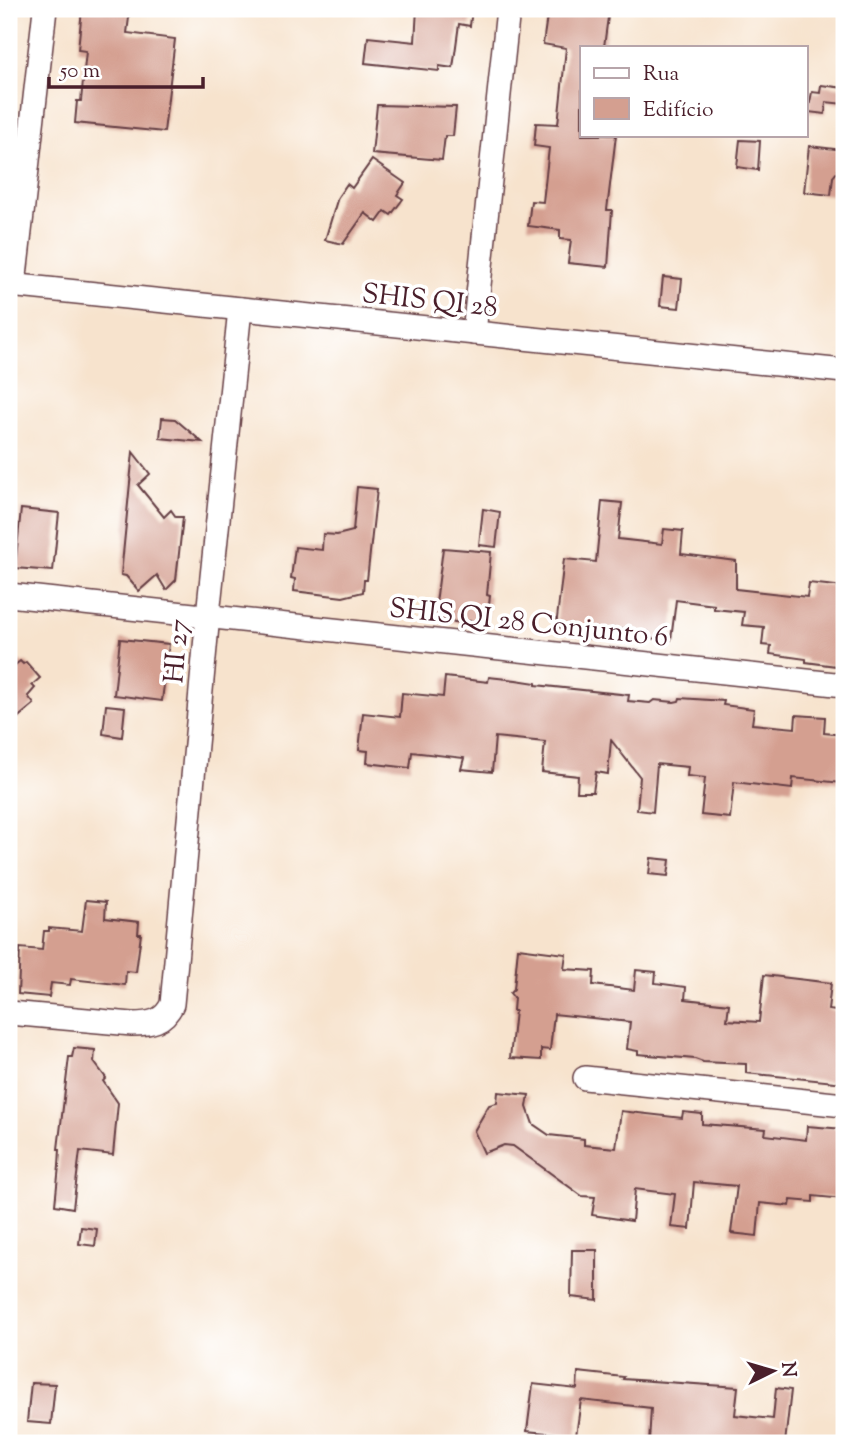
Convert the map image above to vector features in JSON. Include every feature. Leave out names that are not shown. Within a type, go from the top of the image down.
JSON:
[{"type":"street","points":[[11,285],[45,9]]},
{"type":"street","points":[[474,333],[508,9]]},
{"type":"street","name":"SHIS QI 28","points":[[11,285],[844,371]]},
{"type":"street","name":"HI 27","points":[[9,1013],[148,1024],[166,1016],[174,999],[208,615],[240,309]]},
{"type":"street","name":"SHIS QI 28 Conjunto 6","points":[[9,595],[844,685]]},
{"type":"street","points":[[585,1078],[844,1105]]},
{"type":"building","points":[[82,9],[130,10],[127,33],[175,39],[164,132],[75,123],[77,101],[81,101],[86,51],[78,50]]},
{"type":"building","points":[[417,9],[472,9],[470,26],[459,24],[453,68],[439,66],[439,71],[365,63],[368,37],[415,42]]},
{"type":"building","points":[[548,9],[609,9],[604,46],[580,46],[580,136],[616,136],[607,210],[612,210],[608,267],[568,263],[571,240],[560,239],[560,230],[528,226],[531,201],[543,202],[549,148],[534,146],[536,123],[558,124],[566,48],[543,44]]},
{"type":"building","points":[[821,85],[844,88],[844,104],[826,102],[825,114],[808,112],[812,92],[820,93]]},
{"type":"building","points":[[377,105],[456,107],[453,136],[445,136],[442,160],[372,154]]},
{"type":"building","points":[[740,140],[760,141],[758,170],[737,167]]},
{"type":"building","points":[[809,146],[844,150],[833,177],[831,195],[804,192]]},
{"type":"building","points":[[372,160],[405,183],[397,195],[403,199],[391,215],[385,211],[377,222],[365,213],[343,244],[325,240],[338,197],[347,184],[352,188]]},
{"type":"building","points":[[663,277],[682,279],[679,308],[660,306]]},
{"type":"building","points":[[162,418],[175,419],[202,442],[160,438]]},
{"type":"building","points":[[133,452],[150,474],[138,485],[164,517],[171,510],[176,517],[183,517],[176,580],[166,590],[157,575],[139,591],[126,576],[121,575]]},
{"type":"building","points":[[357,487],[377,489],[367,580],[364,580],[363,592],[343,597],[294,591],[295,579],[291,578],[295,547],[322,550],[323,534],[337,535],[353,531]]},
{"type":"building","points":[[602,501],[622,503],[618,539],[662,544],[664,529],[683,531],[681,554],[736,561],[736,589],[807,597],[809,583],[844,587],[844,667],[770,654],[771,646],[762,645],[764,627],[742,625],[744,612],[714,609],[714,605],[676,600],[671,640],[647,638],[648,632],[611,628],[610,640],[579,637],[580,629],[556,627],[564,559],[596,562]]},
{"type":"building","points":[[21,509],[59,513],[53,571],[15,568]]},
{"type":"building","points":[[483,509],[500,512],[496,547],[479,545]]},
{"type":"building","points":[[443,548],[491,552],[487,621],[469,621],[469,624],[434,619]]},
{"type":"building","points":[[120,639],[169,644],[162,701],[114,695]]},
{"type":"building","points":[[20,661],[23,664],[26,662],[40,678],[32,685],[35,688],[28,696],[34,704],[16,719],[9,710],[9,670]]},
{"type":"building","points":[[445,677],[488,682],[489,677],[516,680],[536,685],[629,695],[628,701],[650,703],[654,700],[674,702],[680,698],[724,701],[723,705],[754,709],[752,724],[795,728],[796,715],[825,717],[824,733],[844,735],[842,783],[793,778],[792,789],[734,782],[730,818],[701,815],[705,778],[687,776],[688,767],[657,764],[653,812],[637,810],[640,777],[611,740],[608,774],[596,772],[593,792],[577,792],[578,776],[542,772],[545,742],[495,737],[492,772],[461,769],[464,758],[412,752],[410,768],[367,763],[368,751],[359,750],[363,713],[400,717],[402,693],[443,697]]},
{"type":"building","points":[[106,705],[125,707],[122,737],[103,734]]},
{"type":"building","points":[[651,858],[670,860],[668,876],[649,874]]},
{"type":"building","points":[[86,900],[106,902],[105,918],[139,922],[138,934],[141,934],[136,972],[126,971],[125,985],[71,979],[70,985],[51,983],[49,997],[18,994],[20,948],[42,950],[44,931],[49,931],[49,928],[82,931]]},
{"type":"building","points":[[518,948],[566,954],[564,969],[594,971],[593,985],[634,990],[636,970],[656,972],[655,983],[686,987],[685,999],[729,1004],[727,1020],[759,1022],[764,975],[831,983],[828,1010],[844,1012],[844,1083],[746,1073],[746,1064],[638,1054],[638,1051],[627,1049],[630,1022],[554,1014],[550,1050],[541,1049],[541,1060],[510,1058],[515,1011],[514,998],[510,993],[514,989]]},
{"type":"building","points":[[74,1048],[95,1050],[94,1062],[106,1078],[103,1081],[118,1103],[113,1155],[80,1151],[73,1208],[55,1205],[58,1149],[69,1057],[72,1057]]},
{"type":"building","points":[[498,1092],[529,1095],[527,1107],[533,1124],[549,1135],[584,1139],[584,1145],[616,1148],[621,1111],[682,1118],[683,1112],[702,1114],[702,1124],[766,1129],[765,1135],[806,1140],[807,1126],[844,1129],[844,1199],[813,1196],[813,1202],[791,1200],[790,1206],[760,1203],[757,1236],[731,1233],[737,1186],[694,1182],[690,1229],[671,1227],[675,1194],[635,1189],[632,1221],[592,1215],[595,1197],[582,1196],[513,1146],[504,1145],[484,1153],[474,1131],[489,1105],[497,1103]]},
{"type":"building","points":[[81,1227],[97,1229],[95,1246],[79,1244]]},
{"type":"building","points":[[572,1250],[597,1250],[597,1300],[571,1297]]},
{"type":"building","points":[[578,1372],[624,1377],[623,1379],[738,1387],[735,1415],[773,1419],[776,1388],[791,1390],[785,1443],[649,1443],[651,1408],[581,1400],[576,1436],[527,1431],[533,1384],[577,1389]]},
{"type":"building","points":[[31,1383],[55,1384],[51,1424],[27,1422]]}]
